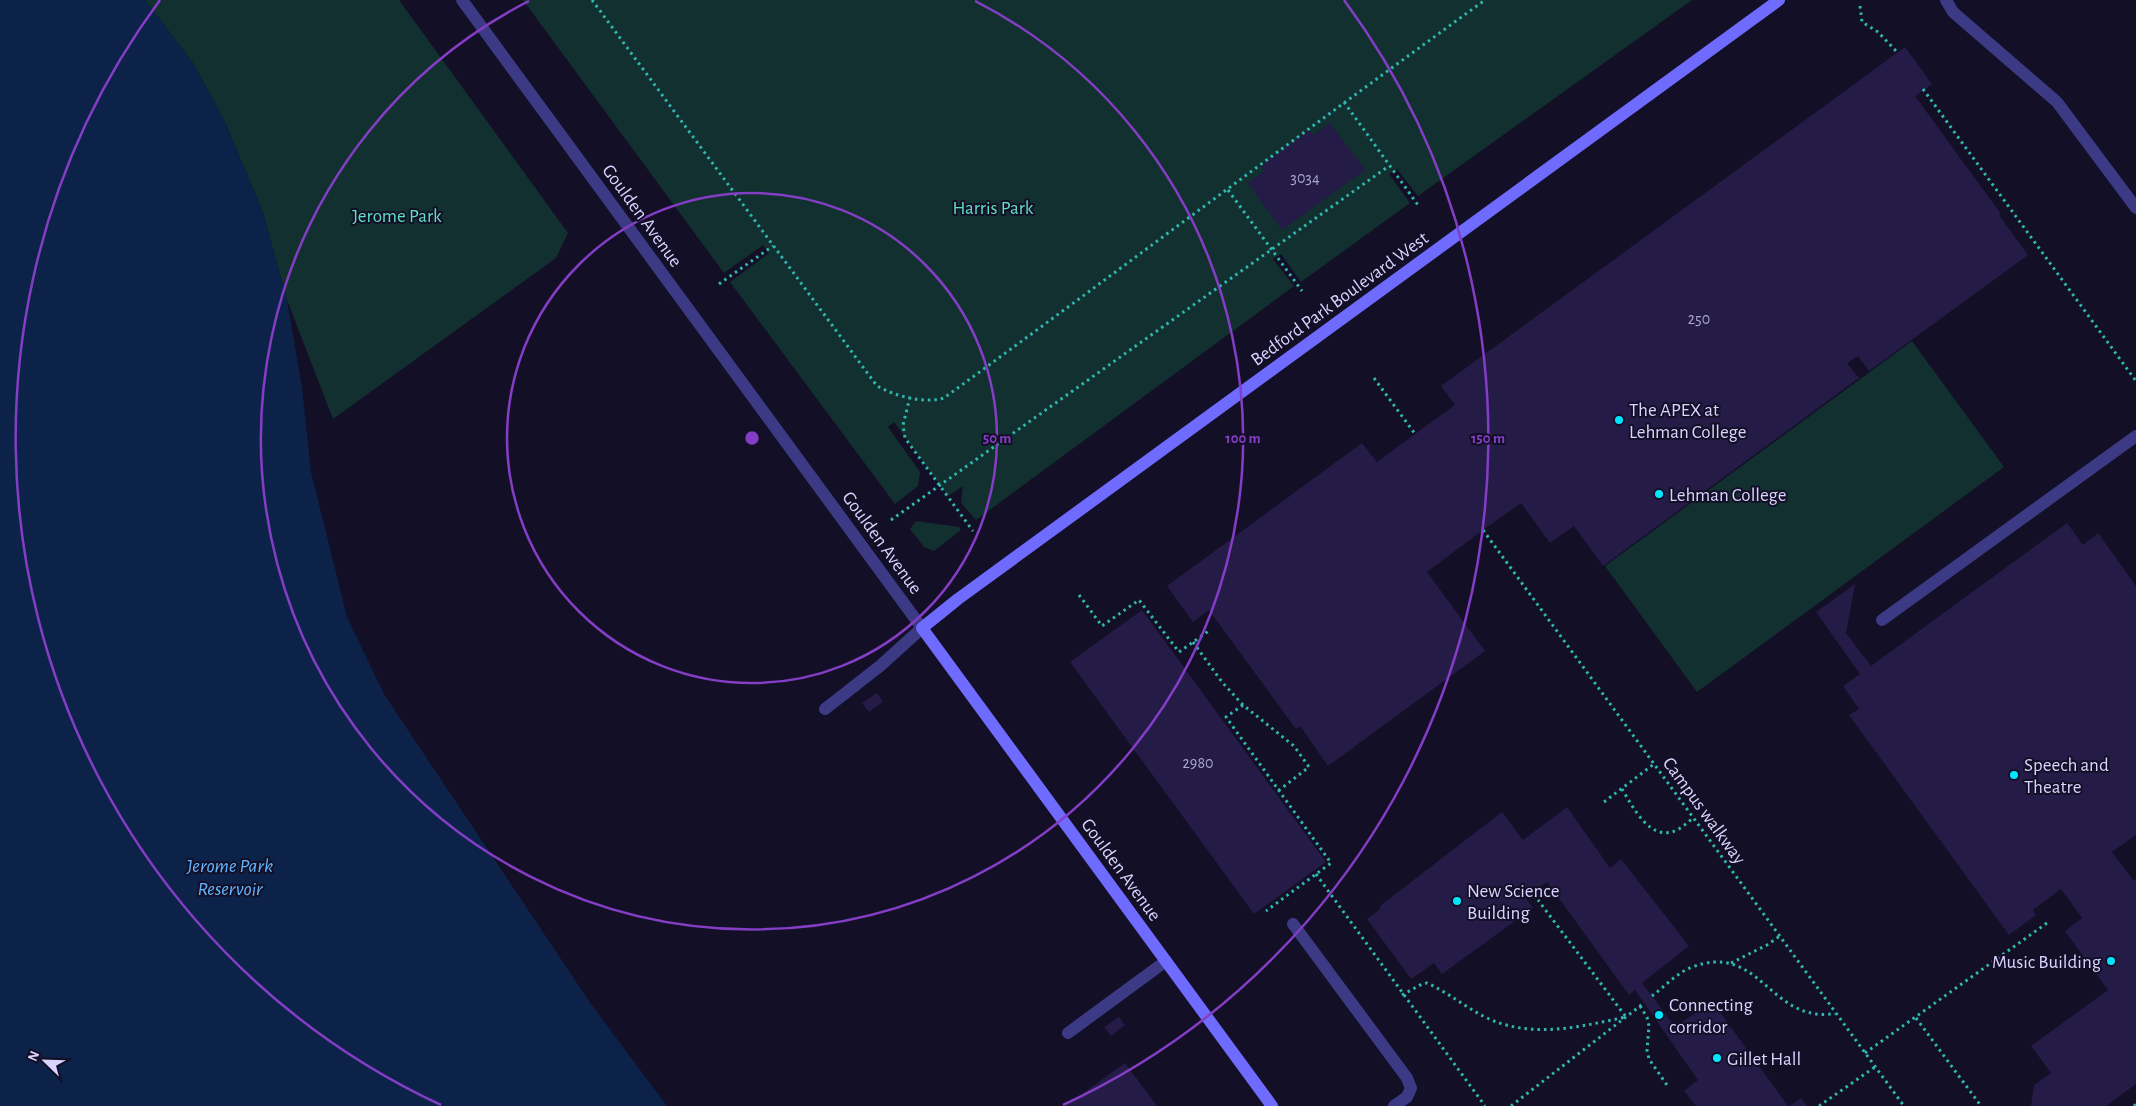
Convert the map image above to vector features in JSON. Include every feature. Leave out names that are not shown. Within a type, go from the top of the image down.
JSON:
[{"type":"street","name":"Goulden Avenue","points":[[462,0],[1272,1106]]},
{"type":"street","name":"Bedford Park Boulevard West","points":[[922,628],[958,599],[1779,0]]},
{"type":"street","points":[[1946,0],[1953,12],[2057,102],[2136,208]]},
{"type":"street","points":[[1882,620],[2136,436]]},
{"type":"street","points":[[825,709],[880,666],[922,628]]},
{"type":"street","points":[[1293,924],[1407,1078],[1411,1088],[1407,1097],[1394,1106]]},
{"type":"street","points":[[1068,1033],[1166,961]]},
{"type":"path","points":[[592,0],[876,386],[886,391],[933,401],[944,398],[1485,0]]},
{"type":"path","points":[[1860,6],[1862,22],[1878,32],[1896,52]]},
{"type":"path","points":[[1924,89],[2136,381]]},
{"type":"path","points":[[1344,102],[1418,205]]},
{"type":"path","points":[[891,520],[1389,166]]},
{"type":"path","points":[[1228,190],[1302,291]]},
{"type":"path","points":[[719,284],[773,246]]},
{"type":"path","points":[[1374,378],[1415,434]]},
{"type":"path","points":[[910,396],[903,426],[905,438],[973,531]]},
{"type":"path","name":"Campus walkway","points":[[1484,530],[1904,1106]]},
{"type":"path","points":[[1080,595],[1102,626],[1139,600],[1179,652],[1210,630]]},
{"type":"path","points":[[1193,642],[1222,682],[1243,705],[1294,746],[1309,767],[1278,791]]},
{"type":"path","points":[[1243,705],[1226,717],[1331,863],[1266,911]]},
{"type":"path","points":[[1604,802],[1654,764]]},
{"type":"path","points":[[1622,789],[1645,824],[1659,831],[1668,833],[1677,830],[1693,818]]},
{"type":"path","points":[[1316,874],[1402,995],[1485,1106]]},
{"type":"path","points":[[1538,900],[1626,1017]]},
{"type":"path","points":[[1865,1053],[2047,923]]},
{"type":"path","points":[[1730,963],[1767,945],[1780,936]]},
{"type":"path","points":[[1652,996],[1690,967],[1708,963],[1730,963],[1747,969],[1775,993],[1803,1010],[1816,1014],[1836,1014]]},
{"type":"path","points":[[1402,995],[1427,983],[1496,1022],[1543,1031],[1564,1030],[1626,1017]]},
{"type":"path","points":[[1511,1106],[1642,1004],[1649,1026],[1647,1050],[1649,1059],[1669,1088]]},
{"type":"path","points":[[1916,1018],[1981,1106]]},
{"type":"path","points":[[1819,1106],[1875,1067]]},
{"type":"green space","name":"Jerome Park","points":[[145,0],[399,0],[568,233],[556,258],[333,419],[287,300],[262,210],[224,120],[193,63]]},
{"type":"green space","name":"Harris Park","points":[[523,0],[1692,0],[1418,196],[1397,169],[1389,174],[1410,203],[1301,282],[1281,254],[1273,259],[1294,286],[976,520],[961,503],[963,486],[948,496],[894,422],[888,427],[920,472],[918,486],[895,504],[730,282],[769,253],[763,245],[724,273]]},
{"type":"green space","points":[[1912,341],[2004,467],[1697,692],[1605,566]]},
{"type":"green space","points":[[916,521],[959,527],[961,530],[934,551],[924,547],[910,529]]},
{"type":"water","name":"Jerome Park Reservoir","points":[[0,0],[145,0],[193,63],[224,120],[262,210],[287,300],[302,387],[311,472],[347,617],[384,694],[591,1004],[667,1106],[0,1106]]},
{"type":"building","name":"The APEX at Lehman College","points":[[1905,47],[1932,84],[1915,96],[2001,214],[1999,215],[2028,255],[1869,371],[1858,356],[1847,363],[1859,378],[1603,566],[1574,526],[1550,543],[1521,503],[1483,530],[1427,572],[1485,651],[1328,766],[1300,726],[1296,729],[1209,610],[1193,622],[1167,586],[1362,443],[1377,462],[1455,405],[1441,386]]},
{"type":"building","points":[[1330,123],[1365,170],[1282,230],[1248,183],[1264,171],[1260,166],[1309,130],[1313,135]]},
{"type":"building","name":"Speech and Theatre","points":[[2067,523],[2083,545],[2098,533],[2136,586],[2136,835],[2112,852],[2134,881],[2136,879],[2136,1084],[2106,1106],[2031,1106],[2034,1085],[2051,1073],[2031,1046],[2108,990],[2065,931],[2082,918],[2061,889],[2033,910],[2036,915],[2009,935],[1849,715],[1859,709],[1843,686],[1860,674],[1816,612],[1855,584],[1846,633],[1871,666]]},
{"type":"building","points":[[1142,610],[1326,862],[1254,914],[1070,662]]},
{"type":"building","points":[[877,693],[883,702],[869,712],[862,703]]},
{"type":"building","name":"New Science Building","points":[[1567,807],[1610,868],[1621,859],[1689,946],[1642,983],[1675,1027],[1712,1001],[1788,1106],[1696,1106],[1684,1091],[1698,1080],[1635,990],[1629,995],[1547,882],[1525,897],[1533,908],[1442,974],[1434,963],[1411,979],[1367,919],[1379,910],[1381,905],[1502,812],[1523,840]]},
{"type":"building","points":[[1119,1017],[1125,1025],[1111,1036],[1104,1027]]},
{"type":"building","points":[[1125,1063],[1157,1106],[1065,1106]]},
{"type":"building","name":"Gillet Hall","points":[[1801,1098],[1807,1106],[1790,1106]]},
{"type":"place","name":"The APEX at Lehman College","points":[[1619,420]]},
{"type":"place","name":"Lehman College","points":[[1659,494]]},
{"type":"place","name":"Speech and Theatre","points":[[2014,775]]},
{"type":"place","name":"New Science Building","points":[[1457,901]]},
{"type":"place","name":"Music Building","points":[[2111,961]]},
{"type":"place","name":"Connecting corridor","points":[[1659,1015]]},
{"type":"place","name":"Gillet Hall","points":[[1717,1058]]}]
